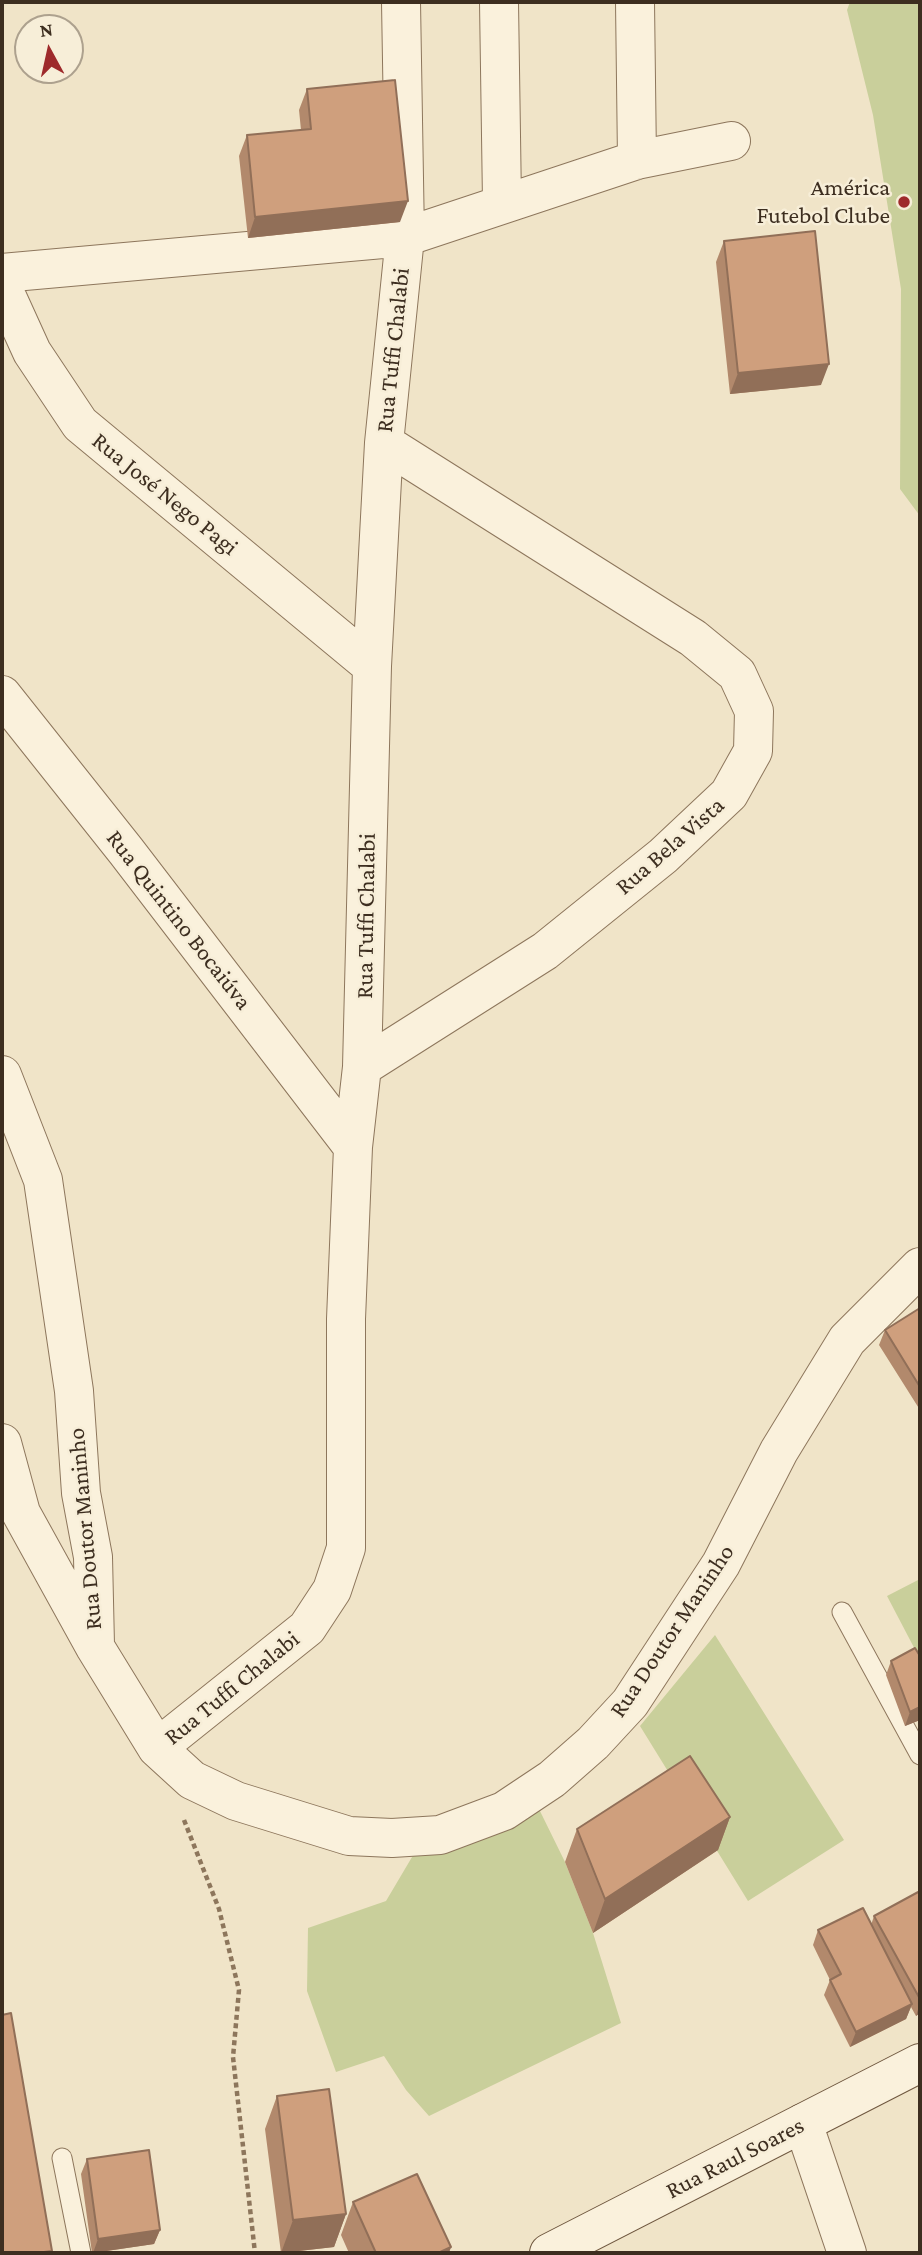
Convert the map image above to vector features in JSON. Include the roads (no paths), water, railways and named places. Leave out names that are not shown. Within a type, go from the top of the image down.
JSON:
[{"type":"street","name":"Rua Tuffi Chalabi","points":[[157,1748],[307,1628],[332,1590],[346,1548],[346,1319],[353,1147],[362,1067],[372,666],[384,443],[405,237],[401,2]]},
{"type":"street","points":[[499,2],[502,202]]},
{"type":"street","points":[[635,2],[637,160]]},
{"type":"street","points":[[2,273],[405,237],[502,202],[637,160],[732,141]]},
{"type":"street","name":"Rua José Nego Pagi","points":[[2,286],[32,352],[80,424],[372,666]]},
{"type":"street","name":"Rua Bela Vista","points":[[362,1067],[545,951],[663,856],[729,794],[753,751],[754,711],[737,674],[729,667],[693,638],[384,443]]},
{"type":"street","name":"Rua Quintino Bocaiúva","points":[[2,695],[126,851],[353,1147]]},
{"type":"street","name":"Rua Doutor Maninho","points":[[2,1075],[43,1180],[74,1391],[81,1493],[93,1556],[95,1647],[157,1748],[192,1780],[236,1801],[349,1836],[391,1838],[440,1835],[504,1811],[552,1779],[593,1743],[630,1703],[720,1564],[779,1451],[847,1340],[920,1267]]},
{"type":"street","points":[[2,1443],[22,1513],[95,1647]]},
{"type":"street","name":"Rua Raul Soares","points":[[549,2253],[920,2063]]},
{"type":"street","points":[[803,2123],[847,2253]]},
{"type":"lane","points":[[842,1612],[920,1755]]},
{"type":"lane","points":[[62,2158],[81,2253]]},
{"type":"place","name":"América Futebol Clube","points":[[904,202]]}]
